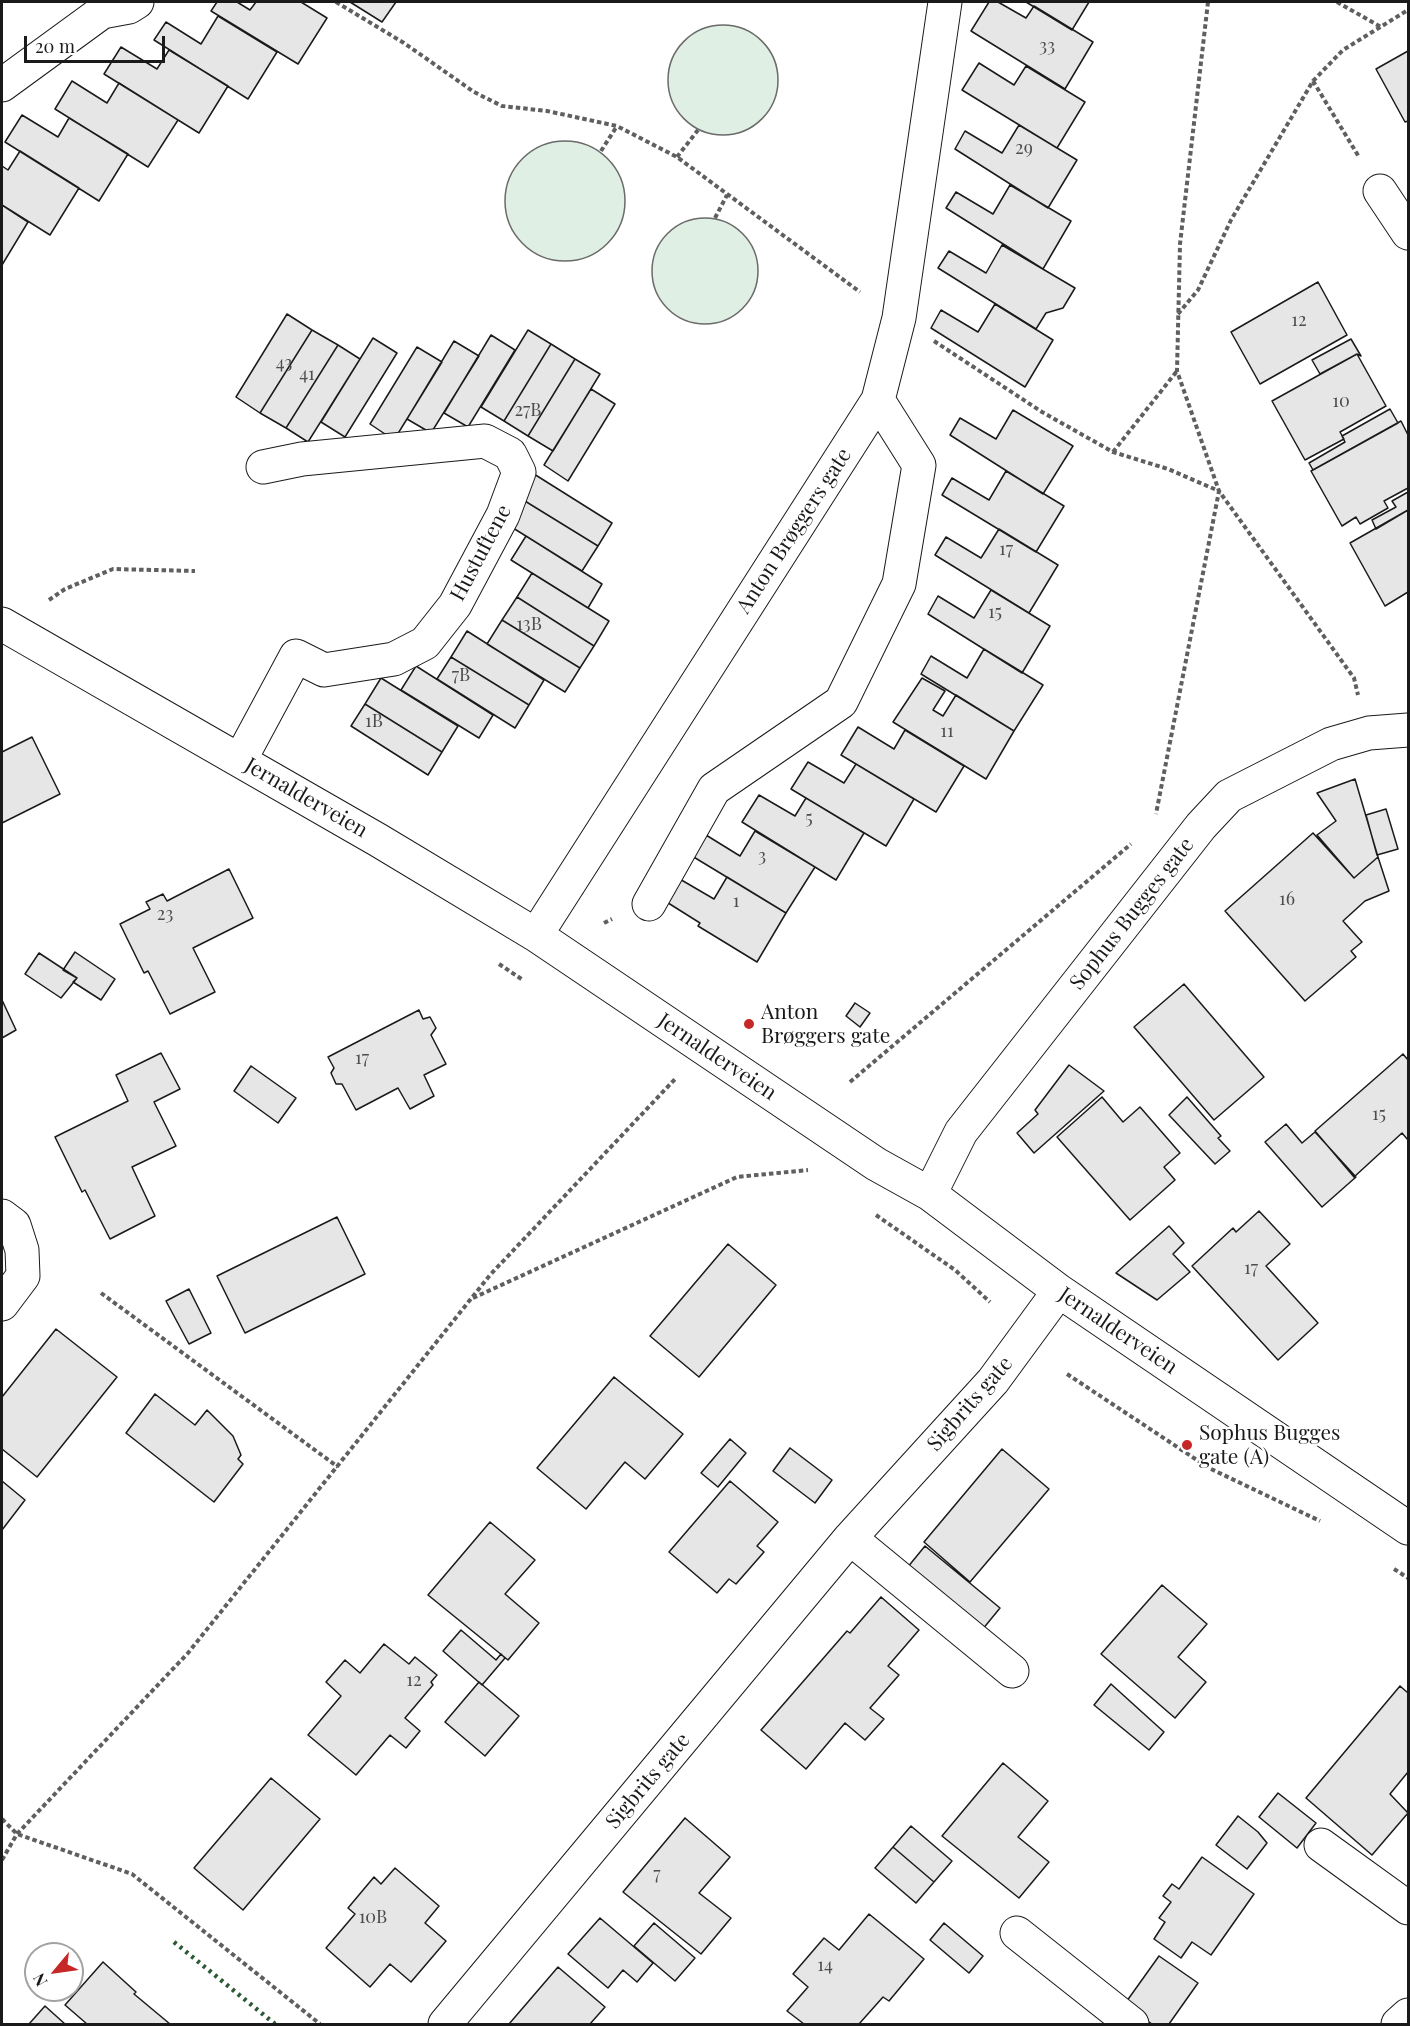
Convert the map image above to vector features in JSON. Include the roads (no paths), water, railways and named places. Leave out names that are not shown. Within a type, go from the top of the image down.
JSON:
[{"type":"street","points":[[2,85],[100,7],[129,7],[137,2]]},
{"type":"street","name":"Anton Brøggers gate","points":[[536,935],[878,400],[899,318],[945,2]]},
{"type":"street","points":[[1380,191],[1408,233]]},
{"type":"street","points":[[649,904],[714,789],[841,702],[898,584],[920,465],[878,400]]},
{"type":"street","name":"Hustuftene","points":[[240,760],[296,656],[324,670],[394,659],[425,643],[455,605],[503,515],[519,472],[510,454],[485,441],[302,459],[264,467]]},
{"type":"street","name":"Jernalderveien","points":[[2,624],[240,760],[536,935],[876,1164],[930,1194],[1059,1291],[1408,1528]]},
{"type":"street","name":"Sophus Bugges gate","points":[[930,1194],[961,1132],[1201,826],[1229,796],[1331,744],[1369,733],[1408,730]]},
{"type":"street","points":[[2,1216],[14,1225],[22,1250],[23,1276],[2,1304]]},
{"type":"street","name":"Sigbrits gate","points":[[445,2025],[850,1538],[993,1381],[1059,1291]]},
{"type":"street","points":[[850,1538],[1012,1671]]},
{"type":"street","points":[[1321,1845],[1408,1908]]},
{"type":"street","points":[[1017,1933],[1132,2025]]},
{"type":"street","points":[[1398,2025],[1408,2015]]},
{"type":"place","name":"Anton Brøggers gate","points":[[749,1024]]},
{"type":"place","name":"Sophus Bugges gate (A)","points":[[1187,1445]]}]
